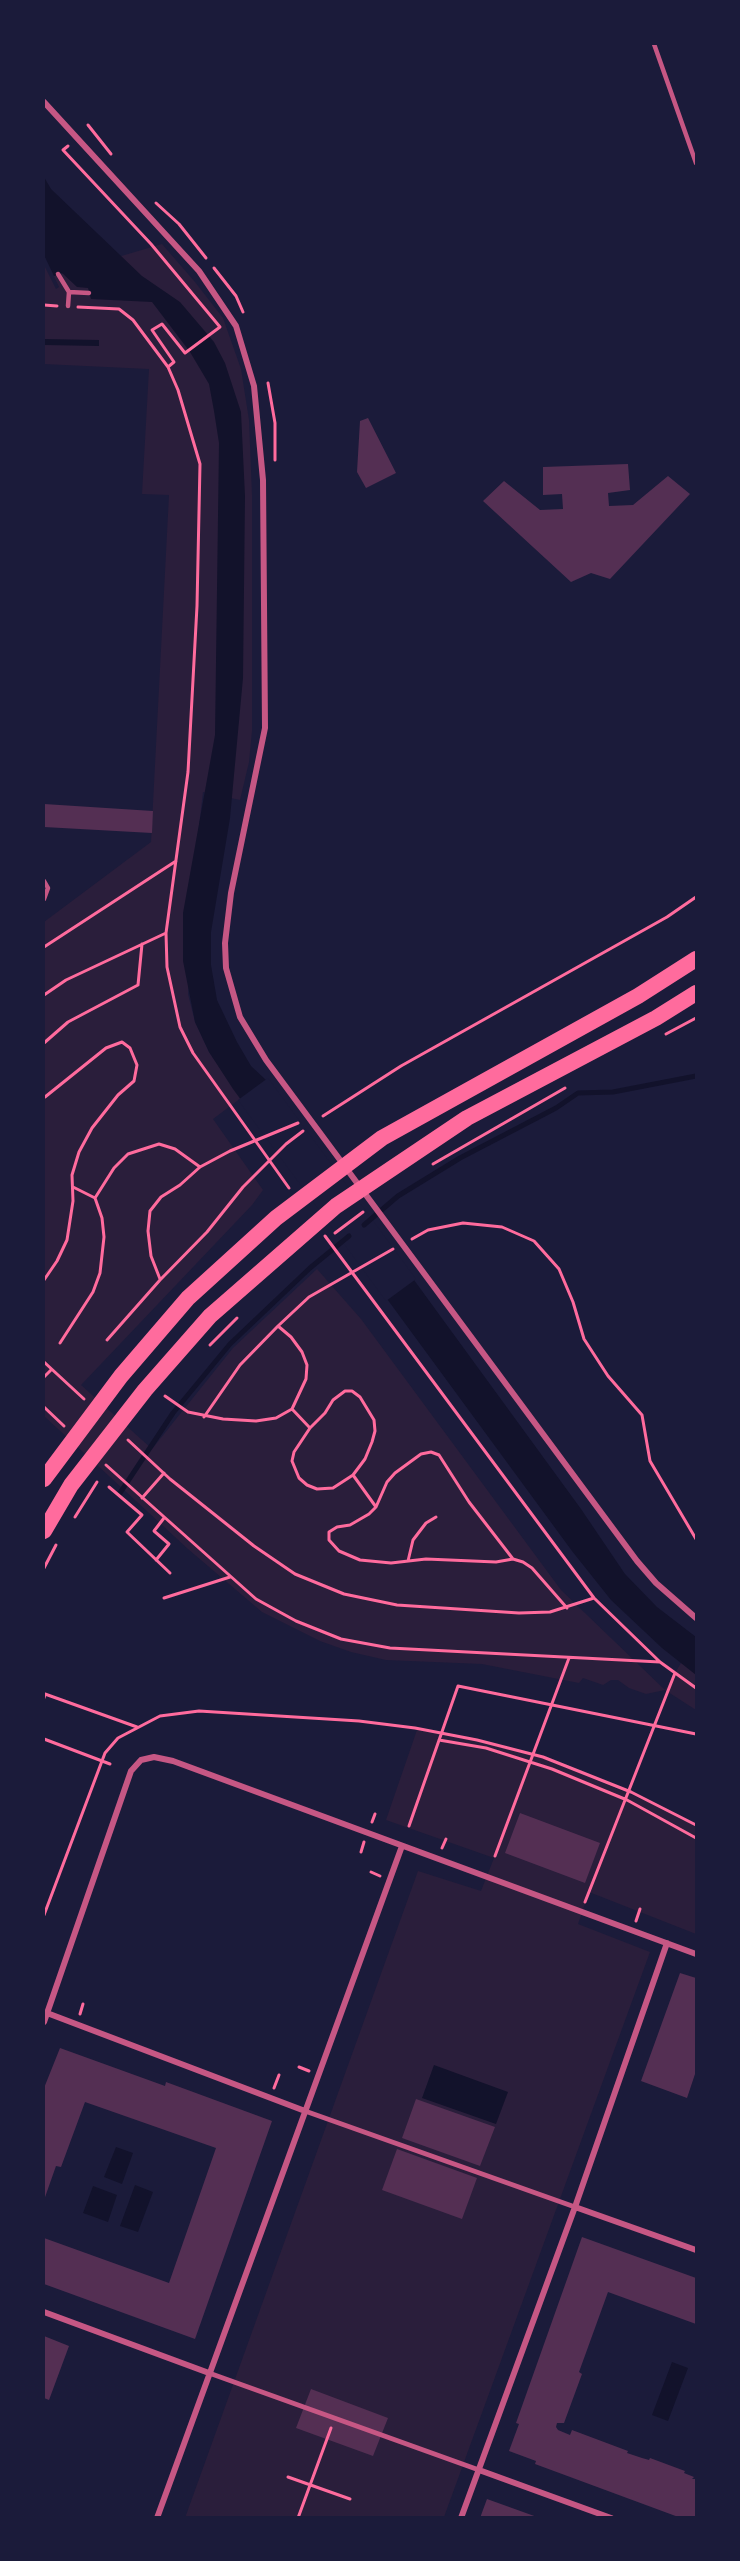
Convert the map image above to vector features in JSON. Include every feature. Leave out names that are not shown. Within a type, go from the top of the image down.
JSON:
[{"type":"highway","points":[[44,1479],[121,1376],[188,1298],[294,1204],[382,1138],[638,996],[696,959]]},
{"type":"highway","points":[[44,1531],[71,1485],[137,1400],[210,1316],[336,1206],[467,1118],[656,1018],[696,993]]},
{"type":"street","points":[[44,102],[178,247],[216,294],[236,326],[255,386],[263,480],[265,728],[231,893],[225,958],[227,976],[240,1017],[275,1072],[637,1561],[656,1583],[696,1618]]},
{"type":"street","points":[[44,2022],[126,1783],[134,1766],[145,1758],[158,1757],[173,1761],[696,1954]]},
{"type":"street","points":[[157,2517],[402,1846]]},
{"type":"street","points":[[461,2517],[667,1943]]},
{"type":"street","points":[[47,2013],[305,2111],[696,2250]]},
{"type":"street","points":[[44,2312],[611,2517]]},
{"type":"lane","points":[[654,44],[696,163]]},
{"type":"lane","points":[[58,274],[69,291],[68,306]]},
{"type":"lane","points":[[69,291],[90,293]]},
{"type":"lane","points":[[44,881],[48,888],[44,899]]},
{"type":"path","points":[[88,125],[112,155]]},
{"type":"path","points":[[76,137],[63,150],[151,244],[220,327],[184,353],[162,324],[152,330],[174,362],[168,367]]},
{"type":"path","points":[[149,197],[179,224],[204,255],[236,296],[245,317]]},
{"type":"path","points":[[44,305],[119,309],[126,313],[168,367],[188,417],[200,464],[197,606],[189,772],[166,933],[167,967],[180,1027],[193,1053],[229,1107]]},
{"type":"path","points":[[266,376],[275,423],[275,471]]},
{"type":"path","points":[[44,947],[176,861]]},
{"type":"path","points":[[314,1123],[333,1108],[401,1066],[667,917],[696,897]]},
{"type":"path","points":[[44,995],[66,980],[166,933]]},
{"type":"path","points":[[44,1043],[68,1022],[138,985],[142,944]]},
{"type":"path","points":[[657,1039],[696,1018]]},
{"type":"path","points":[[44,1098],[106,1048],[122,1042],[130,1048],[137,1065],[134,1081],[118,1095],[92,1128],[79,1152],[72,1175],[73,1187],[67,1240],[44,1280]]},
{"type":"path","points":[[432,1165],[568,1086]]},
{"type":"path","points":[[313,1117],[333,1108]]},
{"type":"path","points":[[160,1280],[151,1256],[148,1231],[150,1211],[162,1197],[200,1167],[230,1151],[302,1121]]},
{"type":"path","points":[[107,1340],[160,1280],[207,1232],[243,1186],[286,1144],[305,1130]]},
{"type":"path","points":[[95,1198],[114,1168],[128,1154],[145,1147],[159,1144],[174,1149],[200,1167]]},
{"type":"path","points":[[60,1343],[93,1292],[100,1273],[104,1237],[102,1218],[95,1198],[73,1187]]},
{"type":"path","points":[[325,1240],[364,1212]]},
{"type":"path","points":[[409,1241],[428,1230],[464,1223],[502,1227],[534,1241],[559,1269],[573,1302],[584,1339],[608,1376],[642,1415],[650,1461],[696,1539]]},
{"type":"path","points":[[204,1417],[211,1403],[240,1365],[309,1297],[399,1246]]},
{"type":"path","points":[[377,1307],[594,1598],[660,1662],[696,1688]]},
{"type":"path","points":[[205,1350],[245,1311]]},
{"type":"path","points":[[172,1389],[165,1396],[188,1412],[204,1417],[256,1421],[276,1418],[292,1409],[306,1379],[307,1365],[302,1352],[291,1336],[278,1326]]},
{"type":"path","points":[[44,1377],[51,1369]]},
{"type":"path","points":[[352,1391],[360,1397],[374,1420],[375,1431],[365,1459],[353,1475],[333,1488],[317,1489],[307,1485],[299,1478],[292,1461],[294,1452],[310,1428],[339,1394],[352,1391]]},
{"type":"path","points":[[292,1409],[310,1428]]},
{"type":"path","points":[[123,1448],[130,1440]]},
{"type":"path","points":[[513,1559],[469,1502],[439,1455],[431,1452],[421,1454],[395,1473],[387,1482],[376,1507],[350,1525],[337,1527],[329,1532],[329,1540],[339,1551],[360,1560],[391,1563],[445,1558],[496,1562],[513,1559],[523,1562],[532,1568],[567,1608]]},
{"type":"path","points":[[72,1522],[110,1466]]},
{"type":"path","points":[[142,1498],[164,1473]]},
{"type":"path","points":[[353,1475],[376,1507]]},
{"type":"path","points":[[170,1479],[254,1546],[295,1574],[344,1594],[397,1605],[519,1613],[567,1608],[594,1598]]},
{"type":"path","points":[[109,1487],[142,1515],[127,1532],[170,1573]]},
{"type":"path","points":[[148,1503],[256,1599],[296,1620],[341,1639],[390,1648],[660,1662]]},
{"type":"path","points":[[408,1561],[412,1540],[426,1523],[436,1517]]},
{"type":"path","points":[[156,1560],[169,1544],[154,1532],[164,1518]]},
{"type":"path","points":[[44,1568],[59,1541]]},
{"type":"path","points":[[165,1598],[231,1577]]},
{"type":"path","points":[[495,1856],[569,1658]]},
{"type":"path","points":[[582,1912],[675,1673]]},
{"type":"path","points":[[409,1826],[458,1686],[696,1734]]},
{"type":"path","points":[[44,1698],[45,1694],[137,1727]]},
{"type":"path","points":[[44,1916],[105,1753],[118,1738],[159,1716],[199,1711],[359,1721],[441,1733],[533,1754],[629,1791],[696,1825]]},
{"type":"path","points":[[44,1739],[110,1764]]},
{"type":"path","points":[[439,1740],[486,1748],[562,1773],[625,1799],[696,1838]]},
{"type":"path","points":[[298,2517],[335,2418]]},
{"type":"path","points":[[288,2477],[350,2499]]},
{"type":"shaded area","points":[[44,177],[51,189],[142,276],[180,302],[214,342],[225,363],[241,412],[245,496],[243,678],[230,818],[211,932],[211,965],[217,1000],[251,1066],[266,1080],[414,1280],[581,1509],[625,1574],[657,1607],[696,1637],[696,1675],[662,1648],[611,1600],[572,1551],[233,1089],[209,1052],[195,1022],[183,961],[183,913],[215,735],[219,443],[214,411],[209,384],[190,352],[152,302],[91,299],[88,288],[77,287],[62,273],[54,276],[44,255]]},
{"type":"shaded area","points":[[162,244],[223,318],[241,369],[249,420],[252,495],[252,731],[249,762],[240,800],[203,792],[197,843],[188,994],[195,1022],[209,1052],[241,1098],[213,1119],[263,1190],[252,1205],[81,1385],[152,1449],[233,1348],[317,1269],[361,1319],[561,1590],[665,1690],[646,1694],[629,1688],[618,1680],[611,1680],[603,1685],[583,1678],[579,1683],[482,1664],[386,1660],[351,1652],[320,1641],[262,1612],[188,1549],[44,1416],[44,922],[151,842],[169,495],[142,494],[149,369],[44,364],[44,265],[56,289],[59,287],[54,276]]},
{"type":"shaded area","points":[[44,339],[99,340],[99,346],[44,345]]},
{"type":"shaded area","points":[[696,1644],[696,1710],[665,1690],[681,1663]]},
{"type":"shaded area","points":[[417,1730],[477,1741],[543,1758],[680,1815],[696,1825],[696,1934],[589,1892],[578,1924],[650,1952],[444,2517],[185,2518],[418,1871],[481,1891],[494,1858],[386,1820]]},
{"type":"shaded area","points":[[434,2065],[508,2092],[496,2124],[422,2098]]},
{"type":"shaded area","points":[[116,2147],[133,2153],[122,2184],[104,2177]]},
{"type":"shaded area","points":[[135,2185],[153,2192],[138,2232],[120,2226]]},
{"type":"shaded area","points":[[93,2186],[117,2195],[108,2222],[83,2213]]},
{"type":"shaded area","points":[[672,2362],[688,2368],[668,2421],[652,2415]]},
{"type":"pier","points":[[268,1078],[416,1279],[386,1301],[238,1100]]},
{"type":"building","points":[[368,418],[396,473],[366,488],[357,472],[360,421]]},
{"type":"building","points":[[628,464],[630,490],[608,493],[609,506],[633,505],[668,476],[690,494],[610,579],[591,573],[571,582],[483,501],[504,481],[540,510],[563,509],[562,494],[543,495],[543,467]]},
{"type":"building","points":[[44,804],[153,811],[152,833],[44,827]]},
{"type":"building","points":[[520,1813],[600,1843],[585,1883],[505,1853]]},
{"type":"building","points":[[680,1973],[696,1978],[696,2071],[687,2098],[641,2081]]},
{"type":"building","points":[[60,2048],[165,2086],[166,2082],[272,2121],[195,2339],[44,2284],[44,2238],[169,2283],[216,2148],[85,2102],[61,2167],[56,2166],[44,2200],[44,2088]]},
{"type":"building","points":[[416,2099],[495,2127],[480,2166],[402,2138]]},
{"type":"building","points":[[397,2149],[477,2178],[462,2219],[382,2190]]},
{"type":"building","points":[[582,2237],[696,2278],[696,2324],[608,2292],[579,2372],[582,2374],[564,2423],[557,2423],[556,2427],[570,2435],[572,2430],[628,2451],[627,2453],[649,2460],[650,2458],[685,2471],[684,2473],[694,2477],[692,2479],[696,2479],[696,2518],[681,2518],[535,2464],[536,2461],[509,2451],[519,2424],[516,2423]]},
{"type":"building","points":[[44,2336],[69,2346],[49,2400],[44,2398]]},
{"type":"building","points":[[311,2389],[388,2418],[373,2456],[296,2428]]},
{"type":"building","points":[[487,2499],[537,2517],[537,2518],[480,2518]]},
{"type":"waterway","points":[[364,1225],[398,1196],[460,1158],[556,1108],[578,1093],[613,1092],[696,1076]]},
{"type":"waterway","points":[[120,1493],[173,1413],[230,1344],[310,1268],[349,1236]]}]
